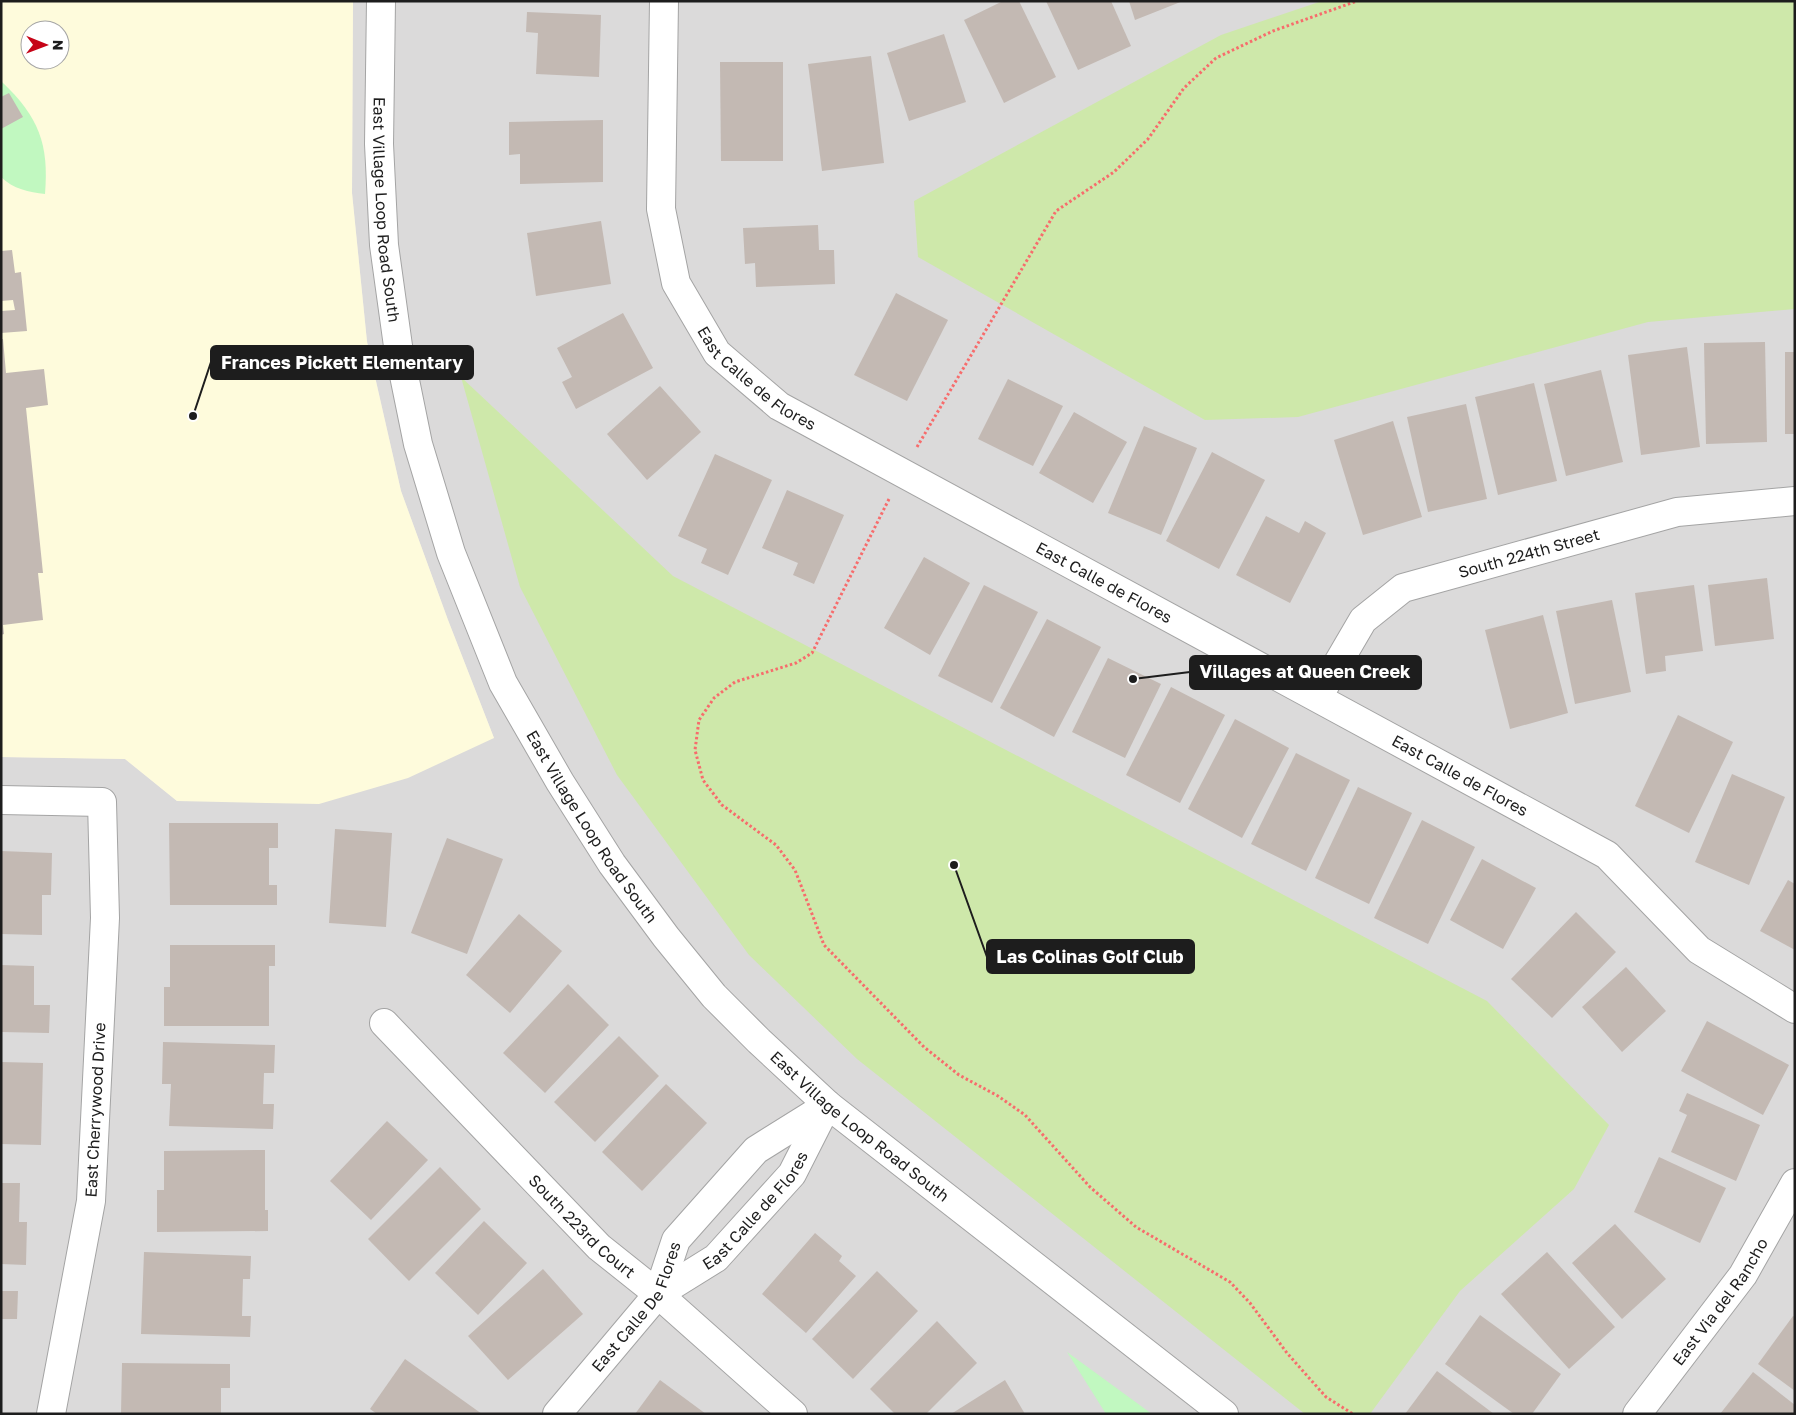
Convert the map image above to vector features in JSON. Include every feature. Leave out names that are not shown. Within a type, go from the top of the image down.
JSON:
[{"type":"street","name":"East Village Loop Road South","points":[[381,1],[379,144],[384,245],[398,346],[418,444],[450,553],[503,683],[560,782],[612,864],[666,936],[714,996],[759,1041],[828,1105],[1224,1414]]},
{"type":"street","name":"East Calle de Flores","points":[[664,1],[661,209],[676,283],[717,353],[779,406],[1607,855],[1699,950],[1795,1010]]},
{"type":"street","name":"South 224th Street","points":[[1318,697],[1364,620],[1403,588],[1677,512],[1795,501]]},
{"type":"street","name":"East Cherrywood Drive","points":[[1,800],[102,802],[105,918],[91,1200],[51,1414]]},
{"type":"street","name":"South 223rd Court","points":[[384,1023],[599,1247],[658,1294],[793,1414]]},
{"type":"street","name":"East Calle de Flores","points":[[658,1294],[716,1258],[785,1182],[792,1174],[828,1105]]},
{"type":"street","name":"East Calle De Flores","points":[[557,1414],[658,1294],[676,1240],[756,1150],[828,1105]]},
{"type":"street","name":"East Via del Rancho","points":[[1637,1414],[1743,1275],[1795,1183]]},
{"type":"path","points":[[1353,1414],[1326,1397],[1287,1353],[1250,1302],[1230,1282],[1136,1227],[1090,1187],[1025,1115],[998,1096],[959,1075],[924,1047],[824,944],[795,870],[776,845],[722,805],[703,780],[694,750],[699,720],[714,698],[735,682],[796,663],[812,653],[902,473],[1056,211],[1114,172],[1148,139],[1184,88],[1216,58],[1273,31],[1357,1]]},
{"type":"shaded area","points":[[1,1],[353,1],[352,193],[367,342],[401,491],[494,738],[408,778],[319,804],[177,801],[125,759],[1,757]]},
{"type":"shaded area","points":[[353,1],[1795,1],[1795,1414],[1,1414],[1,757],[125,759],[177,801],[494,738],[401,491],[367,341],[352,193]]},
{"type":"green space","points":[[1322,1],[1795,1],[1795,309],[1648,322],[1298,417],[1205,420],[918,257],[914,201],[1221,35]]},
{"type":"green space","points":[[2,82],[25,107],[39,132],[45,160],[45,194],[16,187],[1,177]]},
{"type":"green space","points":[[461,377],[673,576],[1487,1001],[1609,1125],[1574,1189],[1460,1291],[1370,1414],[1305,1414],[857,1059],[749,955],[617,775],[520,587]]},
{"type":"green space","points":[[1067,1352],[1152,1414],[1106,1414]]},
{"type":"building","points":[[1003,1],[1019,1],[1056,77],[1004,103],[964,20]]},
{"type":"building","points":[[1046,1],[1111,1],[1131,46],[1078,70]]},
{"type":"building","points":[[1129,1],[1183,1],[1135,20]]},
{"type":"building","points":[[527,12],[601,15],[599,77],[536,74],[538,33],[526,32]]},
{"type":"building","points":[[944,34],[966,102],[909,121],[887,53]]},
{"type":"building","points":[[871,56],[884,163],[822,171],[808,64]]},
{"type":"building","points":[[720,62],[783,62],[783,161],[721,161]]},
{"type":"building","points":[[9,93],[23,117],[1,129],[1,97]]},
{"type":"building","points":[[603,120],[603,182],[520,184],[520,154],[509,155],[509,122]]},
{"type":"building","points":[[601,221],[611,284],[536,296],[527,233]]},
{"type":"building","points":[[818,225],[819,250],[834,250],[835,284],[756,287],[755,263],[745,264],[743,228]]},
{"type":"building","points":[[12,250],[15,273],[21,272],[27,331],[1,333],[1,311],[15,310],[13,300],[1,301],[1,251]]},
{"type":"building","points":[[896,293],[948,320],[907,401],[854,375]]},
{"type":"building","points":[[623,313],[653,368],[576,409],[562,382],[572,377],[557,348]]},
{"type":"building","points":[[1,339],[3,339],[6,373],[44,369],[48,405],[26,408],[43,573],[38,573],[43,620],[3,625],[4,634],[1,635]]},
{"type":"building","points":[[1765,342],[1767,442],[1706,444],[1704,343]]},
{"type":"building","points":[[1687,347],[1700,447],[1641,455],[1628,355]]},
{"type":"building","points":[[1785,352],[1795,352],[1795,434],[1785,434]]},
{"type":"building","points":[[1601,370],[1623,462],[1566,476],[1544,384]]},
{"type":"building","points":[[1008,379],[1063,406],[1033,466],[978,439]]},
{"type":"building","points":[[1534,383],[1557,481],[1498,495],[1475,397]]},
{"type":"building","points":[[660,386],[701,432],[647,480],[607,434]]},
{"type":"building","points":[[1466,404],[1487,499],[1428,512],[1407,417]]},
{"type":"building","points":[[1074,412],[1127,442],[1093,503],[1039,473]]},
{"type":"building","points":[[1393,421],[1422,517],[1363,535],[1334,440]]},
{"type":"building","points":[[1144,426],[1197,448],[1161,535],[1108,513]]},
{"type":"building","points":[[1212,452],[1265,480],[1219,569],[1166,541]]},
{"type":"building","points":[[715,454],[772,480],[728,575],[701,563],[707,549],[678,536]]},
{"type":"building","points":[[787,490],[844,515],[814,584],[793,575],[798,563],[762,548]]},
{"type":"building","points":[[1266,516],[1299,533],[1305,521],[1326,533],[1290,603],[1236,575]]},
{"type":"building","points":[[924,557],[970,583],[930,655],[884,628]]},
{"type":"building","points":[[1767,578],[1774,639],[1715,646],[1708,585]]},
{"type":"building","points":[[984,585],[1038,612],[992,703],[938,676]]},
{"type":"building","points":[[1694,585],[1703,651],[1665,656],[1666,671],[1646,674],[1635,593]]},
{"type":"building","points":[[1612,600],[1631,692],[1575,704],[1556,611]]},
{"type":"building","points":[[1543,615],[1568,713],[1510,729],[1485,630]]},
{"type":"building","points":[[1047,619],[1101,647],[1054,737],[1000,708]]},
{"type":"building","points":[[1108,658],[1161,684],[1125,758],[1072,732]]},
{"type":"building","points":[[1171,687],[1225,715],[1180,803],[1126,775]]},
{"type":"building","points":[[1678,715],[1733,742],[1689,833],[1635,806]]},
{"type":"building","points":[[1235,719],[1289,748],[1242,838],[1188,809]]},
{"type":"building","points":[[1296,753],[1350,780],[1306,871],[1251,844]]},
{"type":"building","points":[[1732,774],[1785,797],[1749,885],[1695,862]]},
{"type":"building","points":[[1358,787],[1412,813],[1369,904],[1315,878]]},
{"type":"building","points":[[1422,820],[1475,847],[1428,944],[1374,918]]},
{"type":"building","points":[[169,823],[278,823],[278,848],[269,848],[269,885],[277,885],[277,905],[170,905]]},
{"type":"building","points":[[335,829],[392,833],[386,927],[329,923]]},
{"type":"building","points":[[447,838],[503,859],[467,954],[411,933]]},
{"type":"building","points":[[1,851],[52,853],[51,895],[42,895],[42,935],[1,934]]},
{"type":"building","points":[[1482,859],[1536,888],[1503,949],[1450,920]]},
{"type":"building","points":[[1788,880],[1795,884],[1795,950],[1760,931]]},
{"type":"building","points":[[1576,912],[1616,952],[1552,1018],[1511,979]]},
{"type":"building","points":[[519,914],[562,951],[510,1013],[466,975]]},
{"type":"building","points":[[170,945],[275,945],[275,966],[269,966],[269,1026],[164,1026],[164,987],[170,987]]},
{"type":"building","points":[[1,965],[34,966],[34,1005],[50,1005],[49,1033],[1,1032]]},
{"type":"building","points":[[1626,967],[1666,1011],[1622,1052],[1582,1007]]},
{"type":"building","points":[[568,984],[609,1025],[545,1093],[503,1053]]},
{"type":"building","points":[[1707,1021],[1789,1065],[1763,1115],[1681,1071]]},
{"type":"building","points":[[619,1036],[659,1076],[595,1142],[554,1102]]},
{"type":"building","points":[[163,1042],[275,1045],[274,1073],[264,1073],[263,1104],[274,1104],[273,1129],[169,1126],[171,1084],[162,1084]]},
{"type":"building","points":[[1,1062],[43,1063],[41,1145],[1,1144]]},
{"type":"building","points":[[666,1084],[707,1123],[642,1191],[602,1152]]},
{"type":"building","points":[[1687,1093],[1760,1125],[1736,1181],[1671,1152],[1687,1115],[1679,1111]]},
{"type":"building","points":[[387,1121],[428,1160],[371,1220],[330,1181]]},
{"type":"building","points":[[265,1150],[265,1210],[268,1210],[268,1231],[157,1232],[157,1190],[164,1190],[164,1151]]},
{"type":"building","points":[[1659,1157],[1726,1188],[1700,1243],[1634,1212]]},
{"type":"building","points":[[440,1167],[481,1209],[409,1281],[368,1239]]},
{"type":"building","points":[[1,1183],[20,1183],[19,1222],[27,1222],[26,1265],[1,1264]]},
{"type":"building","points":[[484,1221],[527,1263],[478,1315],[435,1273]]},
{"type":"building","points":[[1615,1224],[1666,1279],[1622,1319],[1572,1263]]},
{"type":"building","points":[[815,1233],[842,1256],[839,1261],[856,1276],[806,1333],[762,1294]]},
{"type":"building","points":[[144,1252],[251,1256],[250,1279],[243,1279],[242,1316],[251,1316],[250,1337],[141,1334]]},
{"type":"building","points":[[1547,1252],[1615,1327],[1569,1369],[1501,1294]]},
{"type":"building","points":[[543,1269],[583,1314],[508,1380],[468,1336]]},
{"type":"building","points":[[877,1271],[918,1311],[853,1379],[812,1339]]},
{"type":"building","points":[[1,1291],[18,1291],[17,1319],[1,1319]]},
{"type":"building","points":[[1480,1315],[1561,1374],[1532,1414],[1514,1414],[1445,1364]]},
{"type":"building","points":[[1793,1316],[1795,1317],[1795,1391],[1758,1364]]},
{"type":"building","points":[[937,1321],[977,1363],[926,1414],[895,1414],[870,1389]]},
{"type":"building","points":[[405,1359],[482,1414],[377,1414],[370,1409]]},
{"type":"building","points":[[122,1363],[230,1364],[230,1388],[221,1388],[221,1414],[121,1414]]},
{"type":"building","points":[[1437,1371],[1494,1414],[1405,1414]]},
{"type":"building","points":[[1753,1372],[1795,1405],[1795,1414],[1720,1414]]},
{"type":"building","points":[[660,1380],[706,1414],[635,1414]]},
{"type":"building","points":[[1005,1380],[1025,1414],[951,1414]]},
{"type":"place","name":"Frances Pickett Elementary","points":[[193,416]]},
{"type":"place","name":"Villages at Queen Creek","points":[[1133,679]]},
{"type":"place","name":"Las Colinas Golf Club","points":[[954,865]]}]
